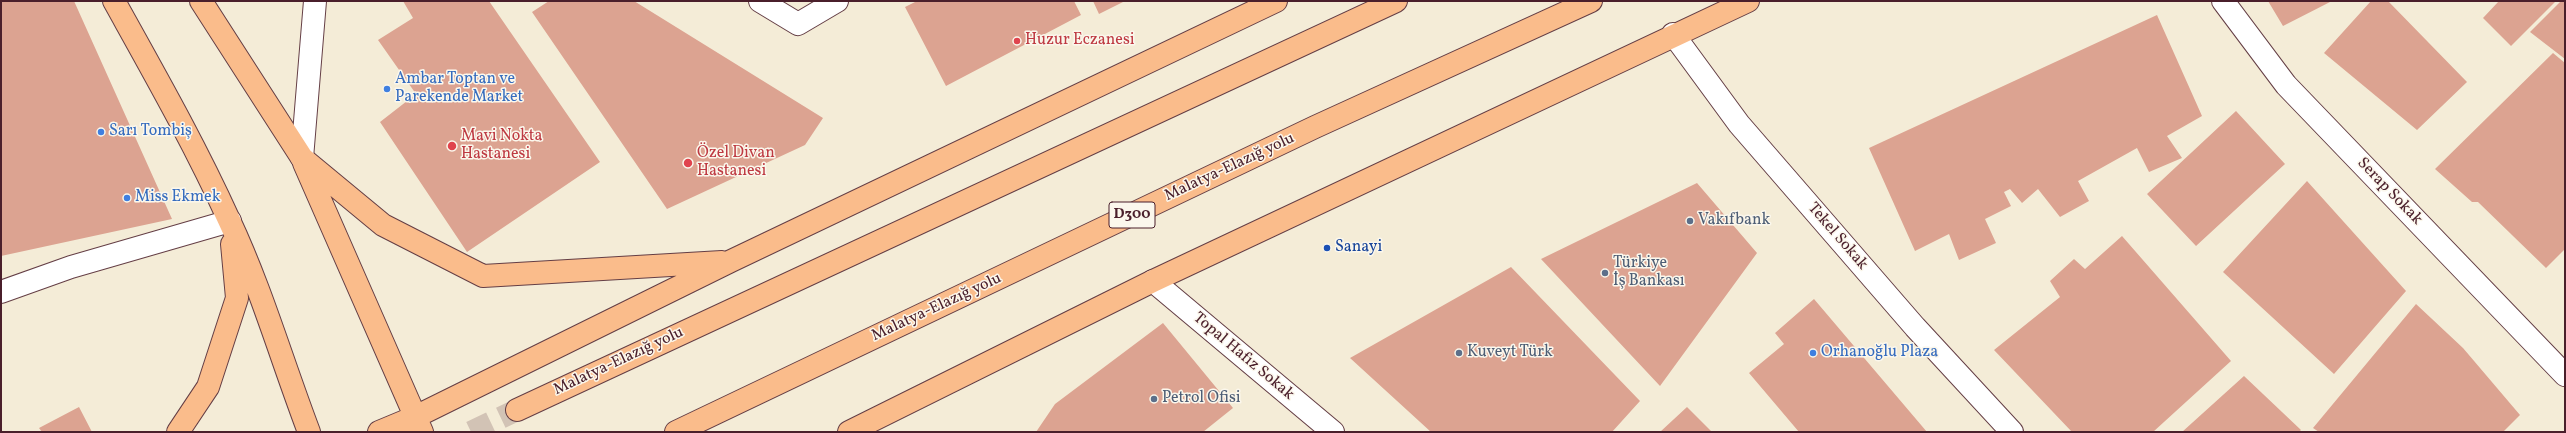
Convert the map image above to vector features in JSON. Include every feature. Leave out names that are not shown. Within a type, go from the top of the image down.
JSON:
[{"type":"main road","points":[[114,1],[182,122],[230,221],[258,288],[309,432]]},
{"type":"main road","points":[[201,1],[302,158],[418,424]]},
{"type":"main road","points":[[379,432],[418,424],[731,261],[1276,1]]},
{"type":"main road","name":"Malatya-Elazığ yolu","points":[[517,410],[1396,1]]},
{"type":"main road","name":"Malatya-Elazığ yolu","points":[[676,432],[1315,127],[1590,1]]},
{"type":"main road","points":[[849,432],[1152,281],[1673,34],[1748,1]]},
{"type":"main road","points":[[302,158],[383,225],[483,276],[731,261]]},
{"type":"main road","points":[[178,432],[208,387],[237,298],[230,221]]},
{"type":"street","points":[[302,158],[315,1]]},
{"type":"street","points":[[760,1],[798,24],[837,1]]},
{"type":"street","name":"Serap Sokak","points":[[2223,1],[2286,85],[2565,375]]},
{"type":"street","name":"Tekel Sokak","points":[[1673,34],[1739,124],[1915,327],[2012,432]]},
{"type":"street","points":[[1,292],[71,267],[230,221]]},
{"type":"street","name":"Topal Hafız Sokak","points":[[1152,281],[1333,432]]},
{"type":"building","points":[[1,1],[74,1],[172,219],[1,256]]},
{"type":"building","points":[[403,1],[489,1],[600,162],[467,252],[380,122],[416,94],[378,40],[413,18]]},
{"type":"building","points":[[549,1],[634,1],[823,118],[805,145],[667,209],[532,12]]},
{"type":"building","points":[[917,1],[1074,1],[1081,15],[946,86],[905,7]]},
{"type":"building","points":[[1093,1],[1125,1],[1099,14]]},
{"type":"building","points":[[2268,1],[2332,1],[2283,26]]},
{"type":"building","points":[[2371,1],[2388,1],[2467,82],[2417,130],[2324,53]]},
{"type":"building","points":[[2499,1],[2556,1],[2511,46],[2483,18]]},
{"type":"building","points":[[2561,1],[2565,1],[2565,59],[2530,32]]},
{"type":"building","points":[[2157,15],[2202,116],[2167,136],[2182,158],[2149,172],[2137,148],[2078,181],[2089,201],[2060,217],[2038,189],[2022,203],[2010,189],[2004,192],[2011,206],[1985,219],[1996,243],[1959,260],[1949,234],[1915,251],[1869,148]]},
{"type":"building","points":[[2553,53],[2565,63],[2565,249],[2546,268],[2478,202],[2472,202],[2435,169]]},
{"type":"building","points":[[2236,111],[2285,164],[2196,246],[2147,194]]},
{"type":"building","points":[[2307,181],[2406,291],[2334,374],[2223,272]]},
{"type":"building","points":[[1697,183],[1757,253],[1660,386],[1541,259]]},
{"type":"building","points":[[2122,236],[2231,361],[2153,432],[2072,432],[1994,350],[2060,297],[2050,281],[2074,259],[2085,269]]},
{"type":"building","points":[[1511,267],[1640,401],[1612,432],[1431,432],[1350,358]]},
{"type":"building","points":[[1814,299],[1927,432],[1799,432],[1749,373],[1784,344],[1775,333]]},
{"type":"building","points":[[2416,304],[2463,348],[2520,415],[2503,432],[2319,432],[2313,428]]},
{"type":"building","points":[[1163,323],[1233,408],[1203,432],[1036,432],[1055,404]]},
{"type":"building","points":[[2244,376],[2301,430],[2299,432],[2182,432]]},
{"type":"building","points":[[79,407],[92,432],[42,432],[39,428]]},
{"type":"building","points":[[1687,407],[1712,432],[1660,432]]},
{"type":"tunnel","points":[[471,432],[517,410]]},
{"type":"place","name":"Huzur Eczanesi","points":[[1017,41]]},
{"type":"place","name":"Ambar Toptan ve Parekende Market","points":[[387,89]]},
{"type":"place","name":"Sarı Tombiş","points":[[101,132]]},
{"type":"place","name":"Mavi Nokta Hastanesi","points":[[452,146]]},
{"type":"place","name":"Özel Divan Hastanesi","points":[[688,163]]},
{"type":"place","name":"Miss Ekmek","points":[[127,198]]},
{"type":"place","name":"Vakıfbank","points":[[1690,221]]},
{"type":"place","name":"Sanayi","points":[[1327,248]]},
{"type":"place","name":"Türkiye İş Bankası","points":[[1605,273]]},
{"type":"place","name":"Kuveyt Türk","points":[[1459,353]]},
{"type":"place","name":"Orhanoğlu Plaza","points":[[1813,353]]},
{"type":"place","name":"Petrol Ofisi","points":[[1154,399]]}]
